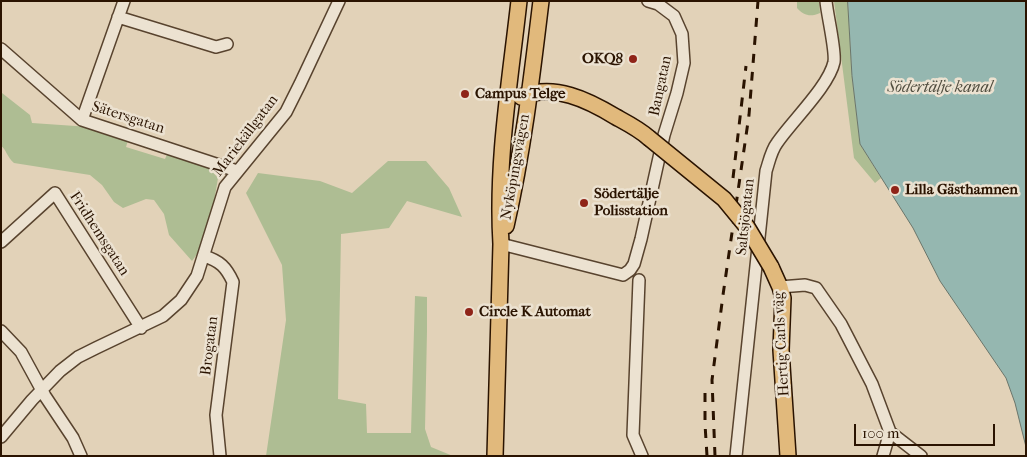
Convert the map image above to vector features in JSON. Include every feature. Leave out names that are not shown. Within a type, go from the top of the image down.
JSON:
[{"type":"main road","name":"Nyköpingsvägen","points":[[495,456],[501,244],[499,212],[507,108],[519,1]]},
{"type":"main road","name":"Nyköpingsvägen","points":[[501,244],[511,203],[532,72],[541,1]]},
{"type":"main road","points":[[512,65],[516,77],[528,94]]},
{"type":"main road","name":"Hertig Carls väg","points":[[532,72],[556,93]]},
{"type":"main road","name":"Hertig Carls väg","points":[[507,108],[521,97],[546,91],[574,96],[593,104],[649,138],[724,199],[747,227],[771,267],[783,298],[781,350],[788,456]]},
{"type":"main road","name":"Hertig Carls väg","points":[[528,94],[622,120]]},
{"type":"street","points":[[82,120],[124,1]]},
{"type":"street","name":"Mariekällgatan","points":[[1,437],[60,371],[78,357],[163,316],[180,300],[197,276],[225,187],[286,112],[339,1]]},
{"type":"street","name":"Bangatan","points":[[501,244],[623,275],[634,264],[664,135],[684,63],[682,34],[674,16],[658,4],[648,1]]},
{"type":"street","name":"Saltsjögatan","points":[[736,456],[736,439],[766,171],[776,143],[788,131],[830,74],[834,60],[826,1]]},
{"type":"street","points":[[118,17],[216,47],[227,44]]},
{"type":"street","name":"Sätersgatan","points":[[1,49],[82,120],[237,171]]},
{"type":"street","name":"Fridhemsgatan","points":[[1,242],[55,193],[141,328]]},
{"type":"street","name":"Brogatan","points":[[204,256],[212,258],[226,267],[233,282],[216,416],[220,456]]},
{"type":"street","points":[[639,280],[633,435],[642,456]]},
{"type":"street","points":[[780,287],[805,285],[816,288],[841,324],[872,384],[890,432],[921,456]]},
{"type":"street","points":[[1,331],[20,352],[73,438],[81,456]]},
{"type":"street","points":[[883,456],[890,432]]},
{"type":"green space","points":[[797,1],[819,1],[820,13],[814,15],[805,14],[797,8]]},
{"type":"green space","points":[[834,1],[848,1],[852,76],[860,144],[881,178],[875,183],[854,158]]},
{"type":"green space","points":[[2,93],[30,115],[32,123],[90,127],[129,137],[126,147],[165,159],[169,150],[207,166],[218,178],[206,233],[198,253],[192,261],[169,235],[164,214],[154,200],[146,199],[123,208],[114,202],[102,185],[90,175],[14,163],[1,146]]},
{"type":"green space","points":[[388,161],[426,161],[449,188],[462,217],[407,201],[389,228],[341,234],[338,399],[366,404],[367,433],[411,433],[415,296],[427,297],[425,429],[431,447],[453,456],[266,456],[286,320],[282,265],[246,193],[258,173],[320,181],[352,193]]},
{"type":"water","name":"Södertälje kanal","points":[[848,1],[1026,1],[1026,447],[1015,403],[1006,378],[940,281],[913,228],[860,144],[852,76]]},
{"type":"railway","points":[[715,456],[712,380],[749,115],[758,1]]},
{"type":"railway","points":[[733,178],[746,66]]},
{"type":"railway","points":[[705,393],[707,456]]},
{"type":"place","name":"OKQ8","points":[[633,59]]},
{"type":"place","name":"Campus Telge","points":[[465,94]]},
{"type":"place","name":"Lilla Gästhamnen","points":[[895,190]]},
{"type":"place","name":"Södertälje Polisstation","points":[[584,203]]},
{"type":"place","name":"Circle K Automat","points":[[469,312]]}]
